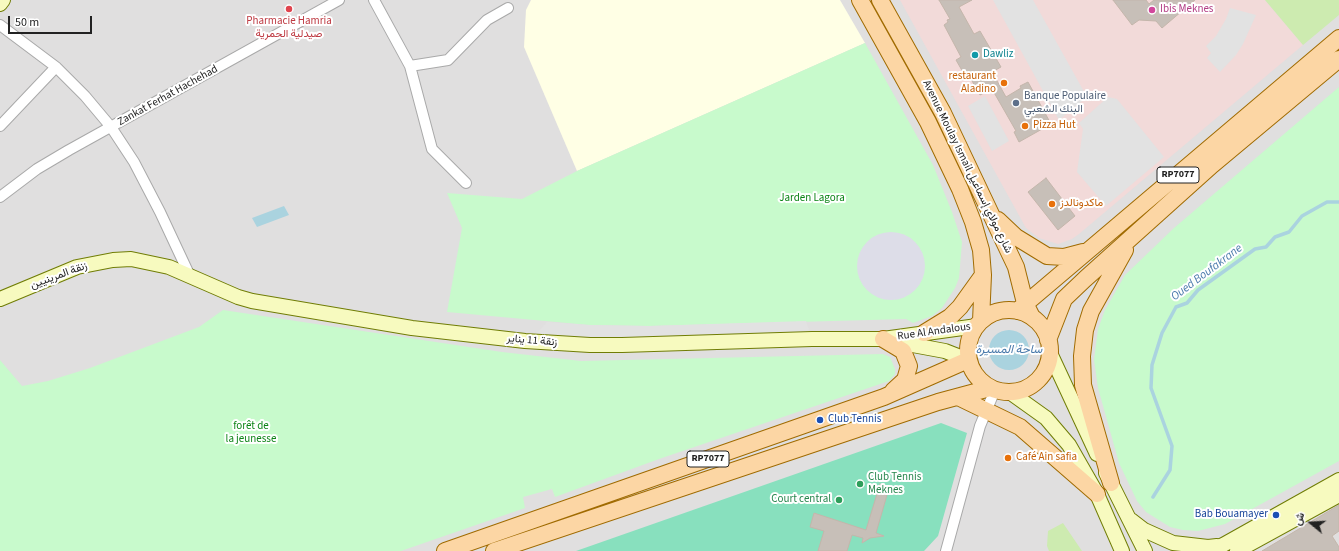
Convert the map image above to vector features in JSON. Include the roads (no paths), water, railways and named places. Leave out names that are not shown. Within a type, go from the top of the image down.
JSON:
[{"type":"main road","points":[[0,4],[3,0]]},
{"type":"main road","name":"Avenue Moulay Ismail شارع مولاي إسماعيل","points":[[860,0],[928,122],[960,190],[973,222],[981,250],[983,275],[979,324]]},
{"type":"main road","name":"Avenue Moulay Ismail شارع مولاي إسماعيل","points":[[880,0],[943,113],[1016,267],[1021,307]]},
{"type":"main road","name":"RP7077","points":[[1021,307],[1339,38]]},
{"type":"main road","name":"RP7077","points":[[494,551],[958,397],[992,389],[1010,393],[1028,387],[1042,376],[1048,365],[1049,346],[1064,299],[1085,278],[1212,166],[1339,59]]},
{"type":"main road","points":[[988,210],[1016,237],[1047,256],[1064,258],[1087,251]]},
{"type":"main road","points":[[1111,483],[1084,385],[1082,345],[1090,311],[1099,292],[1132,238]]},
{"type":"main road","name":"زنقة المرينيين","points":[[0,298],[76,267],[113,260],[131,259],[149,262],[170,267],[189,274]]},
{"type":"main road","name":"زنقة 11 يناير","points":[[189,274],[238,297],[252,301],[412,328],[524,341],[590,345],[622,345],[812,339],[883,339]]},
{"type":"main road","points":[[924,333],[950,317],[960,307],[983,275]]},
{"type":"main road","points":[[992,389],[979,379],[972,370],[968,360],[968,346],[971,336],[979,324],[992,314],[1021,307],[1045,331],[1049,346],[1111,483],[1145,551]]},
{"type":"main road","name":"Rue Al Andalous","points":[[883,339],[979,324]]},
{"type":"main road","points":[[883,339],[903,351],[909,366],[905,380],[884,397]]},
{"type":"main road","name":"Rue Al Andalous","points":[[883,339],[945,351],[968,360]]},
{"type":"main road","name":"RP7077","points":[[445,551],[485,544],[884,397],[968,360]]},
{"type":"main road","points":[[1010,393],[1040,414],[1059,431],[1069,445],[1097,494],[1122,551]]},
{"type":"main road","points":[[958,397],[1025,431],[1097,494]]},
{"type":"main road","points":[[1208,551],[1339,480]]},
{"type":"main road","points":[[1237,551],[1339,495]]},
{"type":"main road","points":[[1129,518],[1144,530],[1173,543],[1208,547],[1222,544]]},
{"type":"street","name":"Zankat Ferhat Hachehad","points":[[0,197],[37,169],[339,0]]},
{"type":"street","points":[[374,0],[410,66],[432,149],[466,183]]},
{"type":"street","points":[[410,66],[448,60],[487,20],[508,8]]},
{"type":"street","points":[[0,25],[56,67],[85,96],[112,127],[134,162],[157,206],[189,274]]},
{"type":"street","points":[[0,126],[56,67]]},
{"type":"street","points":[[946,551],[980,426],[992,389]]},
{"type":"water","points":[[284,206],[289,215],[257,227],[252,218]]},
{"type":"water","name":"ساحة المسيرة","points":[[1013,330],[1020,333],[1026,339],[1029,350],[1028,358],[1020,367],[1013,370],[1005,370],[998,367],[990,358],[989,346],[992,339],[1001,331]]},
{"type":"waterway","name":"Oued Boufakrane","points":[[1153,497],[1170,470],[1172,446],[1151,388],[1152,365],[1162,333],[1176,307],[1187,303],[1198,290],[1255,249],[1266,247],[1275,237],[1289,232],[1302,216],[1327,202],[1339,202]]},
{"type":"place","name":"Pharmacie Hamria صيدلية الحمرية","points":[[289,9]]},
{"type":"place","name":"Ibis Meknes","points":[[1152,10]]},
{"type":"place","name":"Dawliz","points":[[975,55]]},
{"type":"place","name":"restaurant Aladino","points":[[1004,83]]},
{"type":"place","name":"Banque Populaire البنك الشعبي","points":[[1016,103]]},
{"type":"place","name":"Pizza Hut","points":[[1025,126]]},
{"type":"place","name":"ماكدونالدز","points":[[1052,204]]},
{"type":"place","name":"Club Tennis","points":[[820,420]]},
{"type":"place","name":"Café Ain safia","points":[[1008,458]]},
{"type":"place","name":"Club Tennis Meknes","points":[[860,484]]},
{"type":"place","name":"Court central","points":[[839,500]]},
{"type":"place","name":"Bab Bouamayer","points":[[1276,515]]},
{"type":"park label","name":"Jarden Lagora","points":[[812,199]]},
{"type":"park label","name":"forêt de la jeunesse","points":[[251,433]]}]
